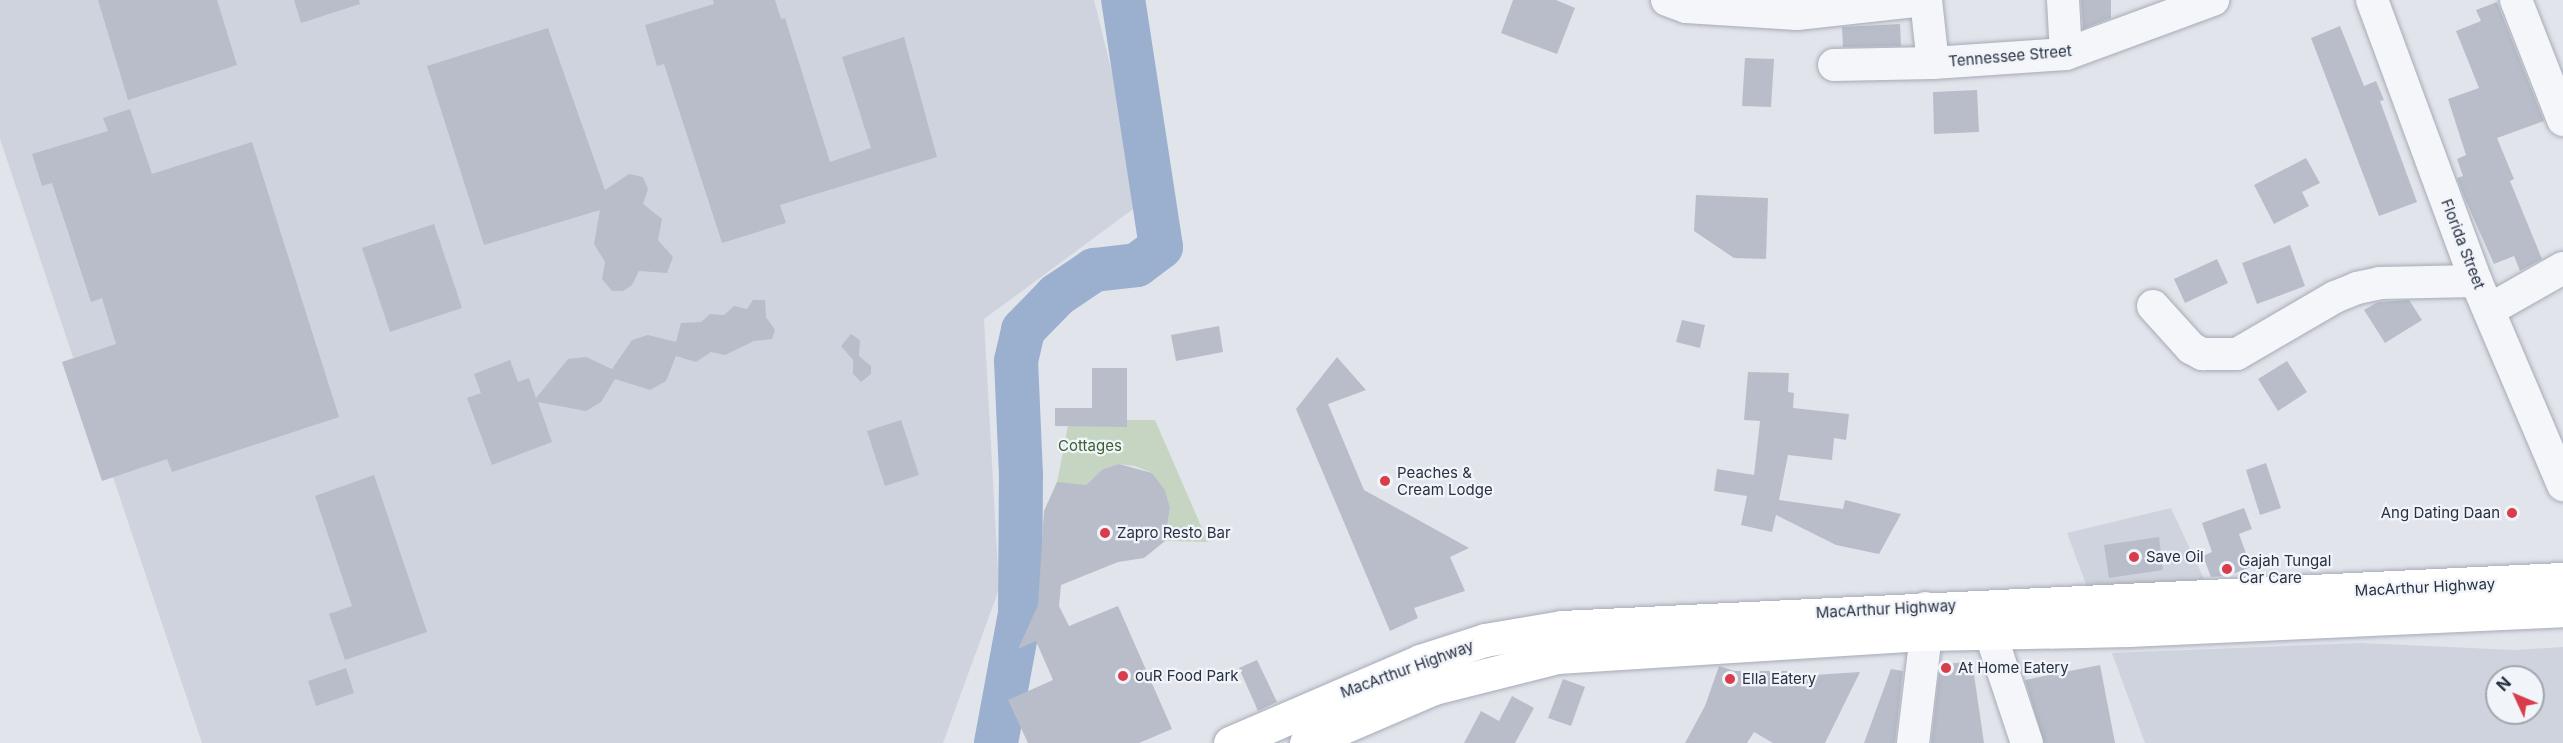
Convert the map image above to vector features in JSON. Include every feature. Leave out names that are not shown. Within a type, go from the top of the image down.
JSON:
[{"type":"highway","name":"MacArthur Highway","points":[[1985,619],[2226,597],[2563,579]]},
{"type":"highway","name":"MacArthur Highway","points":[[1230,743],[1355,686],[1485,640],[1619,623],[1925,621],[2563,610]]},
{"type":"highway","name":"MacArthur Highway","points":[[1306,743],[1434,688],[1557,657],[1925,621]]},
{"type":"street","points":[[1667,0],[1686,7],[1797,14],[1926,0]]},
{"type":"street","name":"Tennessee Street","points":[[1926,0],[1933,63],[2066,54],[2206,1]]},
{"type":"street","points":[[2063,0],[2066,54]]},
{"type":"street","name":"Florida Street","points":[[2372,0],[2476,281],[2489,310],[2551,419],[2563,485]]},
{"type":"street","points":[[2516,0],[2563,120]]},
{"type":"street","points":[[1834,65],[1933,63]]},
{"type":"street","points":[[2489,310],[2563,268]]},
{"type":"street","points":[[2153,306],[2191,348],[2202,354],[2237,354],[2335,297],[2357,288],[2380,283],[2476,281]]},
{"type":"street","points":[[1985,619],[2027,743]]},
{"type":"street","points":[[1913,743],[1925,621]]},
{"type":"shaded area","points":[[0,0],[1094,0],[1144,201],[984,319],[999,589],[943,743],[202,743],[0,139]]},
{"type":"shaded area","points":[[2171,508],[2205,581],[2087,587],[2067,533]]},
{"type":"shaded area","points":[[2361,643],[2515,650],[2563,647],[2563,743],[2145,743],[2112,653]]},
{"type":"green space","name":"Cottages","points":[[1069,420],[1155,420],[1208,542],[1165,541],[1170,507],[1165,490],[1152,473],[1135,466],[1119,464],[1103,469],[1086,485],[1057,483]]},
{"type":"building","points":[[98,0],[217,0],[237,65],[128,100]]},
{"type":"building","points":[[294,0],[359,0],[360,4],[301,23]]},
{"type":"building","points":[[713,0],[775,0],[781,19],[785,18],[830,162],[871,148],[842,57],[904,37],[937,157],[780,205],[786,223],[722,243],[664,64],[657,66],[645,25],[714,4]]},
{"type":"building","points":[[1513,0],[1556,0],[1575,8],[1557,54],[1501,33]]},
{"type":"building","points":[[2081,0],[2111,0],[2111,18],[2083,29]]},
{"type":"building","points":[[2497,2],[2544,121],[2497,138],[2514,179],[2510,181],[2542,259],[2520,271],[2514,256],[2494,264],[2465,199],[2457,178],[2463,176],[2457,159],[2466,155],[2448,99],[2479,88],[2456,31],[2481,21],[2476,10]]},
{"type":"building","points":[[1900,24],[1901,46],[1843,47],[1842,27]]},
{"type":"building","points":[[2340,26],[2364,86],[2376,81],[2384,100],[2380,101],[2417,202],[2379,216],[2311,38]]},
{"type":"building","points":[[548,28],[605,190],[629,174],[643,177],[648,189],[643,204],[662,219],[658,240],[673,257],[667,273],[639,271],[632,285],[623,291],[612,291],[602,279],[605,262],[594,244],[600,210],[484,245],[427,66]]},
{"type":"building","points":[[1745,58],[1774,59],[1771,107],[1742,106]]},
{"type":"building","points":[[1977,90],[1979,132],[1934,134],[1933,92]]},
{"type":"building","points":[[130,109],[152,174],[252,142],[339,417],[172,472],[167,459],[102,481],[62,362],[116,344],[102,298],[91,302],[52,183],[42,186],[32,154],[108,131],[103,118]]},
{"type":"building","points":[[2306,158],[2320,183],[2302,192],[2309,206],[2274,224],[2254,185]]},
{"type":"building","points":[[1696,195],[1768,198],[1766,259],[1734,258],[1694,231]]},
{"type":"building","points":[[434,224],[462,308],[390,332],[362,248]]},
{"type":"building","points":[[2290,245],[2305,286],[2257,304],[2242,263]]},
{"type":"building","points":[[2217,259],[2228,283],[2185,303],[2174,279]]},
{"type":"building","points":[[753,300],[765,300],[766,317],[775,330],[772,339],[754,341],[725,355],[711,352],[696,362],[676,356],[666,381],[650,390],[615,379],[601,402],[586,411],[538,402],[552,442],[492,465],[467,398],[481,393],[474,374],[510,360],[518,382],[529,378],[536,398],[568,359],[586,357],[612,369],[632,340],[648,335],[676,342],[681,323],[701,322],[710,314],[724,315],[734,306],[747,309]]},
{"type":"building","points":[[2409,300],[2422,320],[2385,343],[2364,310],[2378,302]]},
{"type":"building","points":[[1682,320],[1705,325],[1700,348],[1676,342]]},
{"type":"building","points":[[1219,326],[1223,352],[1176,361],[1171,335]]},
{"type":"building","points":[[851,334],[860,340],[859,356],[871,366],[871,374],[861,382],[853,374],[853,360],[841,346]]},
{"type":"building","points":[[1337,357],[1366,390],[1328,404],[1364,490],[1469,548],[1450,557],[1465,591],[1414,608],[1418,618],[1390,631],[1296,409]]},
{"type":"building","points":[[2287,361],[2307,392],[2278,411],[2258,379]]},
{"type":"building","points":[[1092,368],[1127,368],[1127,427],[1055,426],[1055,408],[1092,408]]},
{"type":"building","points":[[1748,372],[1789,373],[1788,392],[1794,393],[1793,408],[1849,414],[1846,440],[1834,438],[1832,460],[1788,455],[1779,500],[1843,509],[1845,500],[1901,514],[1879,554],[1836,545],[1776,515],[1772,532],[1741,525],[1747,496],[1714,491],[1717,469],[1754,475],[1760,421],[1744,420]]},
{"type":"building","points":[[901,420],[919,475],[885,486],[867,431]]},
{"type":"building","points":[[2266,463],[2281,508],[2260,515],[2246,470]]},
{"type":"building","points":[[1119,464],[1152,473],[1165,490],[1170,507],[1165,541],[1144,558],[1118,562],[1061,585],[1059,606],[1069,626],[1118,606],[1172,729],[1139,743],[1028,743],[1008,700],[1053,680],[1036,641],[1018,649],[1038,605],[1044,511],[1057,482],[1086,485],[1103,469]]},
{"type":"building","points":[[374,475],[427,632],[345,660],[329,614],[352,606],[315,496]]},
{"type":"building","points":[[2244,508],[2252,529],[2239,534],[2251,567],[2227,576],[2211,577],[2203,556],[2212,552],[2202,523]]},
{"type":"building","name":"Save Oil","points":[[2159,537],[2163,570],[2109,578],[2104,545]]},
{"type":"building","points":[[1257,660],[1277,702],[1258,711],[1239,668]]},
{"type":"building","points":[[1972,661],[1984,743],[1931,743],[1940,665]]},
{"type":"building","points":[[2100,665],[2115,743],[2044,743],[2025,680]]},
{"type":"building","points":[[1719,666],[1735,671],[1789,671],[1784,677],[1860,672],[1825,743],[1773,743],[1754,732],[1747,743],[1685,743],[1705,706]]},
{"type":"building","points":[[346,668],[354,693],[316,706],[308,681]]},
{"type":"building","points":[[1891,669],[1903,671],[1895,743],[1864,743]]},
{"type":"building","points":[[1563,679],[1585,687],[1571,726],[1548,718]]},
{"type":"building","points":[[1512,696],[1534,708],[1515,743],[1464,743],[1481,711],[1499,721]]},
{"type":"waterway","points":[[996,743],[1020,613],[1021,475],[1016,361],[1023,330],[1057,295],[1094,270],[1137,265],[1161,247],[1123,0]]},
{"type":"place","name":"Peaches & Cream Lodge","points":[[1385,481]]},
{"type":"place","name":"Ang Dating Daan","points":[[2512,513]]},
{"type":"place","name":"Zapro Resto Bar","points":[[1105,533]]},
{"type":"place","name":"Save Oil","points":[[2134,557]]},
{"type":"place","name":"Gajah Tungal Car Care","points":[[2227,569]]},
{"type":"place","name":"At Home Eatery","points":[[1946,668]]},
{"type":"place","name":"ouR Food Park","points":[[1123,676]]},
{"type":"place","name":"Ella Eatery","points":[[1730,679]]}]
